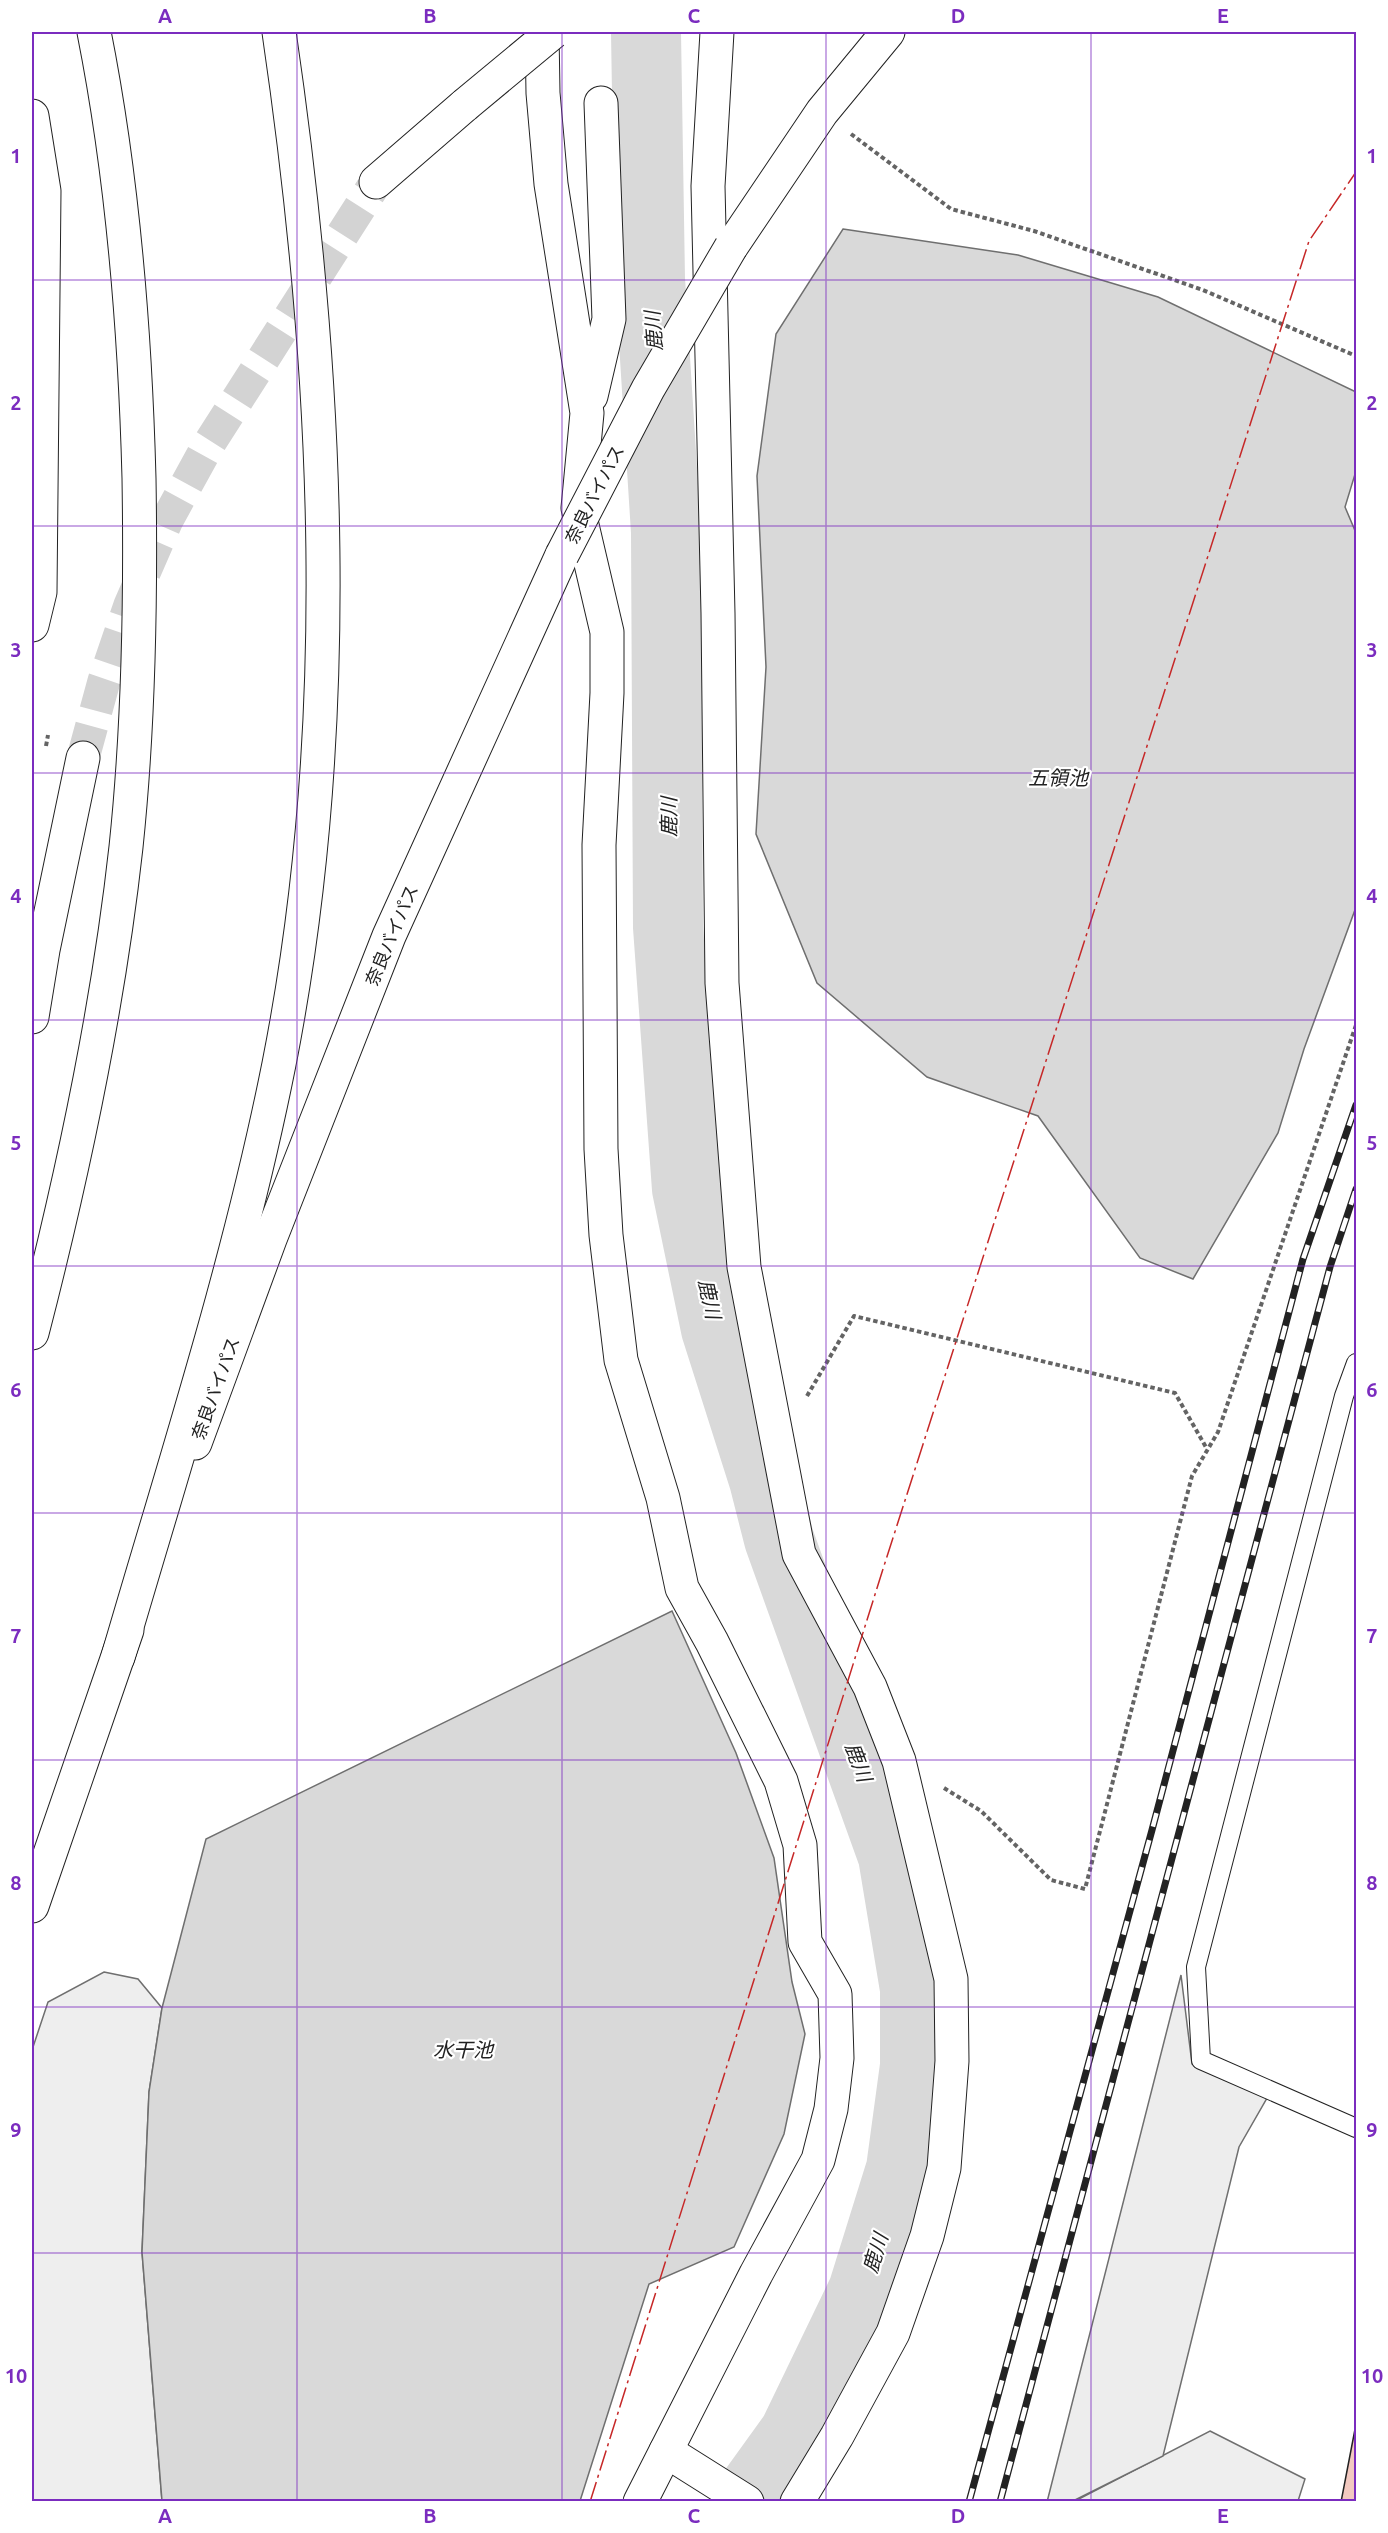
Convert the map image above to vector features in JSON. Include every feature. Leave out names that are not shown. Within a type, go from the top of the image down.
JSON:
[{"type":"main road","points":[[32,1333],[77,1138],[106,992],[126,847],[138,696],[140,548],[135,374],[125,245],[107,96],[94,32]]},
{"type":"main road","points":[[118,1657],[220,1310],[251,1189],[279,1063],[302,923],[317,785],[322,660],[323,529],[318,413],[308,267],[294,133],[279,32]]},
{"type":"main road","points":[[542,32],[543,93],[551,184],[587,412]]},
{"type":"main road","points":[[376,182],[553,32]]},
{"type":"main road","points":[[717,32],[708,186],[718,613],[722,983],[744,1267],[799,1554],[870,1687],[899,1761],[951,1979],[952,2061],[944,2168],[927,2236],[894,2333],[837,2436],[797,2502]]},
{"type":"main road","name":"奈良バイパス","points":[[32,1906],[118,1657],[270,1239],[389,936],[562,555],[648,389],[731,247],[822,112],[888,32]]},
{"type":"main road","points":[[601,103],[609,319],[587,412],[578,508],[607,632],[607,693],[599,845],[601,1149],[606,1234],[621,1360],[663,1498],[682,1588],[712,1642],[781,1781],[800,1845],[806,1942],[835,1994],[837,2058],[831,2109],[818,2160],[756,2274],[640,2502]]},
{"type":"main road","points":[[32,116],[44,191],[40,592],[32,625]]},
{"type":"main road","points":[[32,1017],[83,758]]},
{"type":"main road","points":[[666,2451],[747,2502]]},
{"type":"lane","points":[[1356,1363],[1344,1396],[1196,1967],[1201,2060],[1356,2128]]},
{"type":"path","points":[[822,112],[951,209],[1034,231],[1203,290],[1356,356]]},
{"type":"path","points":[[899,1761],[981,1811],[1051,1880],[1085,1889],[1192,1476],[1218,1432],[1356,1024]]},
{"type":"path","points":[[773,1425],[801,1407],[854,1316],[1175,1393],[1207,1450]]},
{"type":"shaded area","points":[[104,1972],[138,1979],[162,2008],[149,2092],[142,2252],[162,2501],[32,2502],[32,2050],[48,2002]]},
{"type":"shaded area","points":[[1181,1975],[1192,2064],[1267,2098],[1239,2147],[1163,2456],[1073,2501],[1047,2502]]},
{"type":"shaded area","points":[[1210,2431],[1305,2479],[1298,2501],[1073,2502]]},
{"type":"water","points":[[619,32],[665,32],[671,84],[650,279]]},
{"type":"water","name":"五領池","points":[[843,229],[1018,255],[1158,297],[1356,392],[1356,471],[1345,507],[1356,533],[1356,907],[1304,1049],[1278,1133],[1193,1279],[1140,1258],[1038,1116],[927,1077],[817,983],[756,834],[766,667],[757,476],[776,334]]},
{"type":"water","name":"水干池","points":[[672,1611],[736,1753],[774,1858],[792,1982],[805,2034],[784,2134],[734,2247],[649,2284],[580,2501],[162,2501],[142,2252],[149,2092],[162,2008],[206,1839]]},
{"type":"building","points":[[1356,2424],[1356,2502],[1341,2502]]},
{"type":"waterway","name":"鹿川","points":[[646,32],[650,279],[666,532],[668,927],[687,1189],[716,1329],[764,1480],[779,1539],[893,1856],[915,1989],[915,2066],[901,2169],[863,2291],[794,2434],[745,2502]]},
{"type":"tunnel","points":[[83,758],[104,681],[130,605],[167,520],[207,447],[376,182]]},
{"type":"railway","points":[[969,2502],[1152,1830],[1303,1259],[1356,1105]]},
{"type":"railway","points":[[1000,2502],[1330,1267],[1356,1189]]},
{"type":"power","points":[[590,2502],[883,1569],[1309,241],[1356,172]]}]
